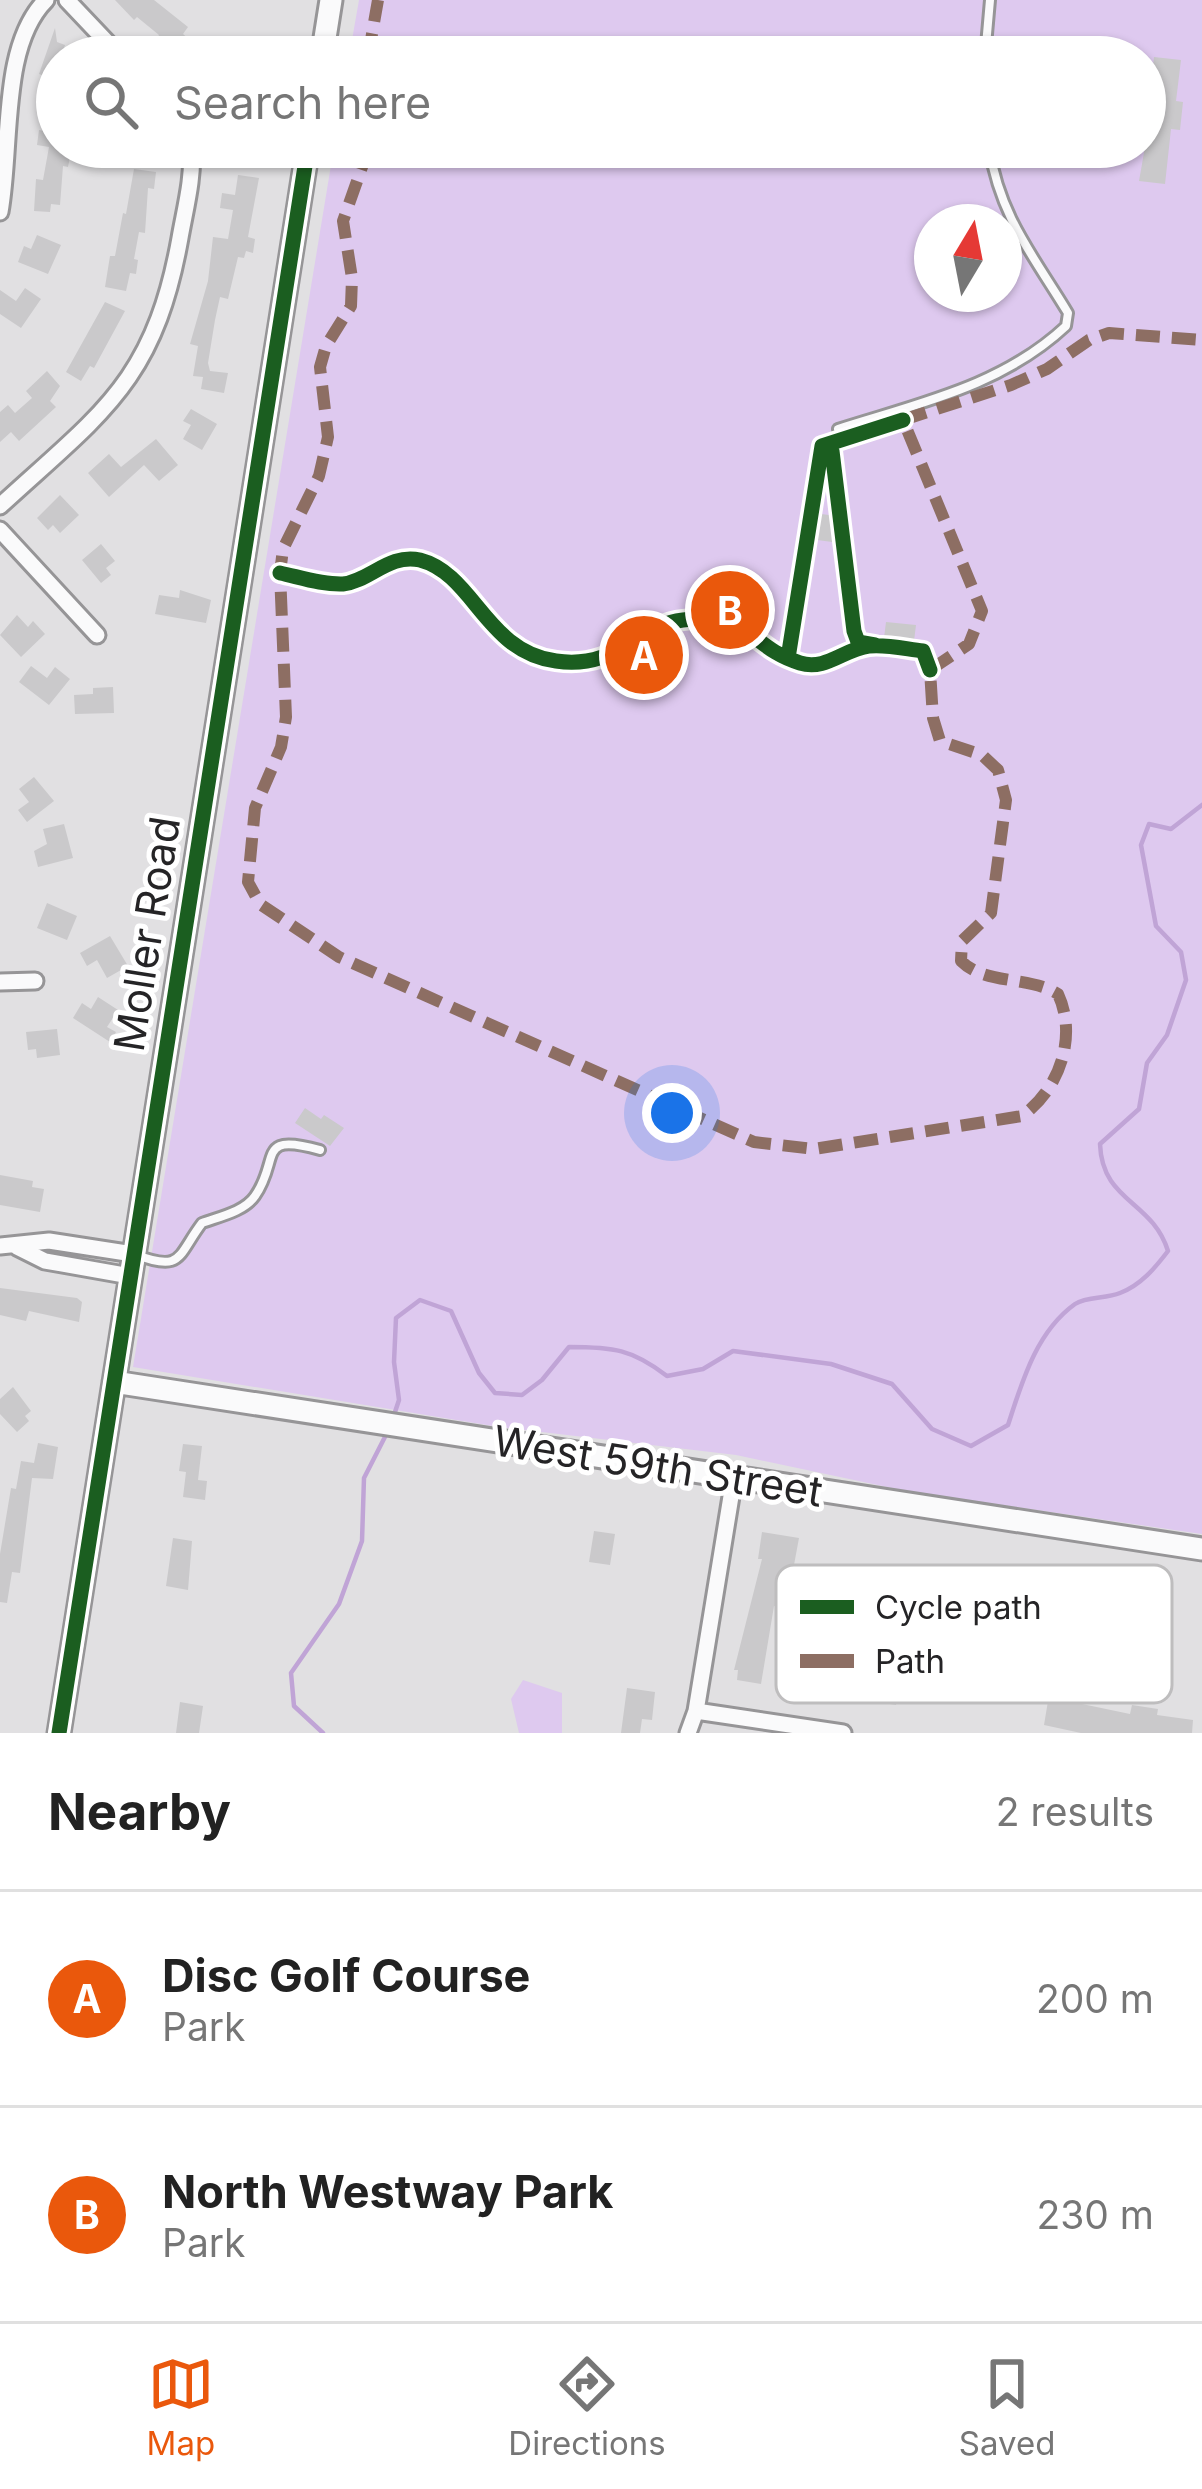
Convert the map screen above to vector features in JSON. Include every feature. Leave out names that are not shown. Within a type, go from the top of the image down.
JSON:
[{"type":"street","points":[[0,212],[10,51],[22,23],[46,0]]},
{"type":"street","points":[[67,0],[101,36]]},
{"type":"street","points":[[326,36],[332,0]]},
{"type":"street","points":[[0,506],[104,412],[148,348],[173,276],[191,168]]},
{"type":"street","name":"Moller Road","points":[[59,1733],[305,168]]},
{"type":"street","points":[[0,530],[97,635]]},
{"type":"street","points":[[0,982],[34,981]]},
{"type":"street","points":[[8,1247],[45,1261],[132,1265]]},
{"type":"street","name":"West 59th Street","points":[[114,1382],[1202,1549]]},
{"type":"street","points":[[688,1733],[696,1711],[734,1478]]},
{"type":"street","points":[[696,1711],[843,1733]]},
{"type":"lane","points":[[987,36],[990,0]]},
{"type":"lane","points":[[838,429],[968,389],[1021,361],[1066,326],[1068,313],[1028,254],[1006,210],[995,168]]},
{"type":"lane","points":[[132,1265],[168,1264],[184,1256],[202,1223],[244,1207],[255,1196],[280,1144],[291,1142],[320,1150]]},
{"type":"shaded area","points":[[359,0],[1202,0],[1202,1534],[906,1491],[736,1455],[499,1427],[133,1367],[331,168],[1166,168],[1166,36],[353,36]]},
{"type":"shaded area","points":[[523,1680],[562,1693],[562,1733],[519,1733],[511,1699]]},
{"type":"building","points":[[115,0],[154,0],[188,27],[185,36],[158,36],[137,17],[134,20]]},
{"type":"building","points":[[1166,58],[1181,60],[1176,101],[1183,102],[1180,130],[1171,129],[1165,184],[1139,181],[1141,168],[1166,168]]},
{"type":"building","points":[[45,168],[63,168],[60,205],[51,204],[50,212],[34,211],[36,179],[43,180]]},
{"type":"building","points":[[134,169],[156,172],[154,189],[148,188],[145,233],[139,232],[136,274],[130,273],[126,291],[105,287]]},
{"type":"building","points":[[238,175],[259,178],[248,237],[255,239],[253,253],[246,251],[244,258],[238,257],[228,299],[220,297],[208,363],[210,371],[228,373],[224,393],[201,389],[203,377],[193,376],[198,346],[190,344],[208,281],[213,237],[228,239],[233,210],[220,208],[222,193],[235,195]]},
{"type":"building","points":[[37,235],[61,245],[48,274],[18,262],[24,246],[31,249]]},
{"type":"building","points":[[25,288],[41,299],[21,328],[0,314],[0,290],[16,301]]},
{"type":"building","points":[[105,302],[125,311],[94,368],[90,366],[81,381],[66,372]]},
{"type":"building","points":[[47,371],[60,386],[50,401],[56,407],[19,441],[11,432],[0,442],[0,412],[8,405],[15,413],[32,398],[26,391]]},
{"type":"building","points":[[191,409],[217,424],[202,450],[183,439],[191,425],[183,421]]},
{"type":"building","points":[[156,439],[178,465],[159,481],[144,465],[109,497],[88,473],[109,454],[121,467]]},
{"type":"building","points":[[60,495],[79,515],[60,533],[53,525],[48,530],[37,518]]},
{"type":"building","points":[[814,513],[836,516],[832,542],[810,539]]},
{"type":"building","points":[[101,544],[115,561],[106,568],[111,575],[101,583],[82,560]]},
{"type":"building","points":[[180,590],[211,600],[206,623],[155,614],[159,595],[179,598]]},
{"type":"building","points":[[17,615],[28,627],[33,621],[45,634],[21,657],[0,635]]},
{"type":"building","points":[[886,622],[916,625],[914,641],[884,638]]},
{"type":"building","points":[[31,666],[47,678],[55,667],[70,679],[49,705],[19,682]]},
{"type":"building","points":[[113,687],[114,713],[75,714],[74,695]]},
{"type":"building","points":[[34,777],[54,801],[27,822],[18,810],[29,802],[19,789]]},
{"type":"building","points":[[64,824],[73,858],[38,867],[34,851],[47,844],[43,829]]},
{"type":"building","points":[[47,903],[77,916],[67,940],[37,928]]},
{"type":"building","points":[[110,936],[128,966],[107,978],[97,960],[87,966],[80,953]]},
{"type":"building","points":[[98,997],[118,1010],[107,1027],[116,1032],[110,1042],[73,1018],[82,1003],[91,1009]]},
{"type":"building","points":[[57,1029],[60,1055],[37,1058],[36,1049],[28,1050],[26,1032]]},
{"type":"building","points":[[305,1108],[344,1128],[330,1146],[295,1123]]},
{"type":"building","points":[[0,1175],[33,1181],[32,1187],[44,1189],[40,1212],[0,1205]]},
{"type":"building","points":[[0,1288],[77,1298],[82,1302],[79,1322],[29,1311],[26,1321],[0,1315]]},
{"type":"building","points":[[13,1387],[31,1411],[25,1416],[29,1421],[17,1432],[0,1414],[0,1399]]},
{"type":"building","points":[[38,1443],[58,1447],[53,1479],[32,1478],[20,1573],[12,1572],[7,1603],[0,1602],[0,1554],[11,1488],[16,1489],[21,1461],[34,1463]]},
{"type":"building","points":[[183,1444],[202,1446],[198,1480],[207,1481],[205,1500],[183,1497],[186,1472],[179,1471]]},
{"type":"building","points":[[594,1531],[615,1534],[610,1565],[589,1562]]},
{"type":"building","points":[[762,1532],[799,1538],[794,1565],[776,1565],[776,1606],[761,1684],[737,1680],[738,1670],[734,1670],[762,1559],[758,1559]]},
{"type":"building","points":[[173,1538],[192,1541],[188,1590],[166,1586]]},
{"type":"building","points":[[627,1688],[655,1692],[652,1720],[642,1719],[640,1733],[621,1733]]},
{"type":"building","points":[[180,1702],[203,1706],[199,1733],[176,1733]]},
{"type":"building","points":[[1048,1703],[1077,1703],[1130,1714],[1132,1705],[1158,1709],[1157,1715],[1193,1720],[1192,1733],[1081,1733],[1044,1725]]},
{"type":"waterway","points":[[394,1415],[399,1400],[394,1362],[396,1318],[420,1300],[451,1311],[479,1373],[495,1393],[522,1395],[542,1380],[569,1347],[621,1351],[667,1376],[703,1369],[733,1351],[831,1364],[892,1384],[932,1429],[971,1446],[1008,1425],[1032,1359],[1061,1315],[1080,1301],[1115,1295],[1135,1285],[1168,1251],[1151,1221],[1109,1178],[1100,1144],[1139,1109],[1147,1063],[1167,1035],[1186,980],[1181,952],[1156,926],[1141,845],[1149,824],[1171,829],[1202,805]]},
{"type":"waterway","points":[[323,1733],[294,1706],[291,1673],[339,1604],[362,1541],[364,1478],[388,1431]]},
{"type":"marked path","points":[[372,36],[378,0]]},
{"type":"marked path","points":[[362,168],[343,221],[352,278],[351,306],[326,346],[320,367],[328,437],[319,476],[283,549],[286,717],[281,747],[255,808],[248,882],[260,904],[339,957],[754,1142],[814,1149],[1022,1116],[1055,1077],[1066,1028],[1058,994],[982,974],[961,961],[962,941],[991,913],[1006,800],[998,770],[982,755],[940,741],[933,718],[930,670],[969,644],[982,611],[903,420],[1011,385],[1109,333],[1202,340]]},
{"type":"cycle path","points":[[59,1733],[305,168]]},
{"type":"cycle path","points":[[788,658],[822,446],[903,420]]},
{"type":"cycle path","points":[[832,451],[854,631],[858,642],[875,645]]},
{"type":"cycle path","points":[[280,573],[343,584],[399,560],[420,560],[454,580],[513,643],[532,655],[556,661],[596,659],[667,624],[706,619],[737,626],[800,663],[818,664],[860,648],[882,646],[923,651],[930,670]]},
{"type":"place","name":"North Westway Park","points":[[730,610]]},
{"type":"place","name":"Disc Golf Course","points":[[644,655]]}]
